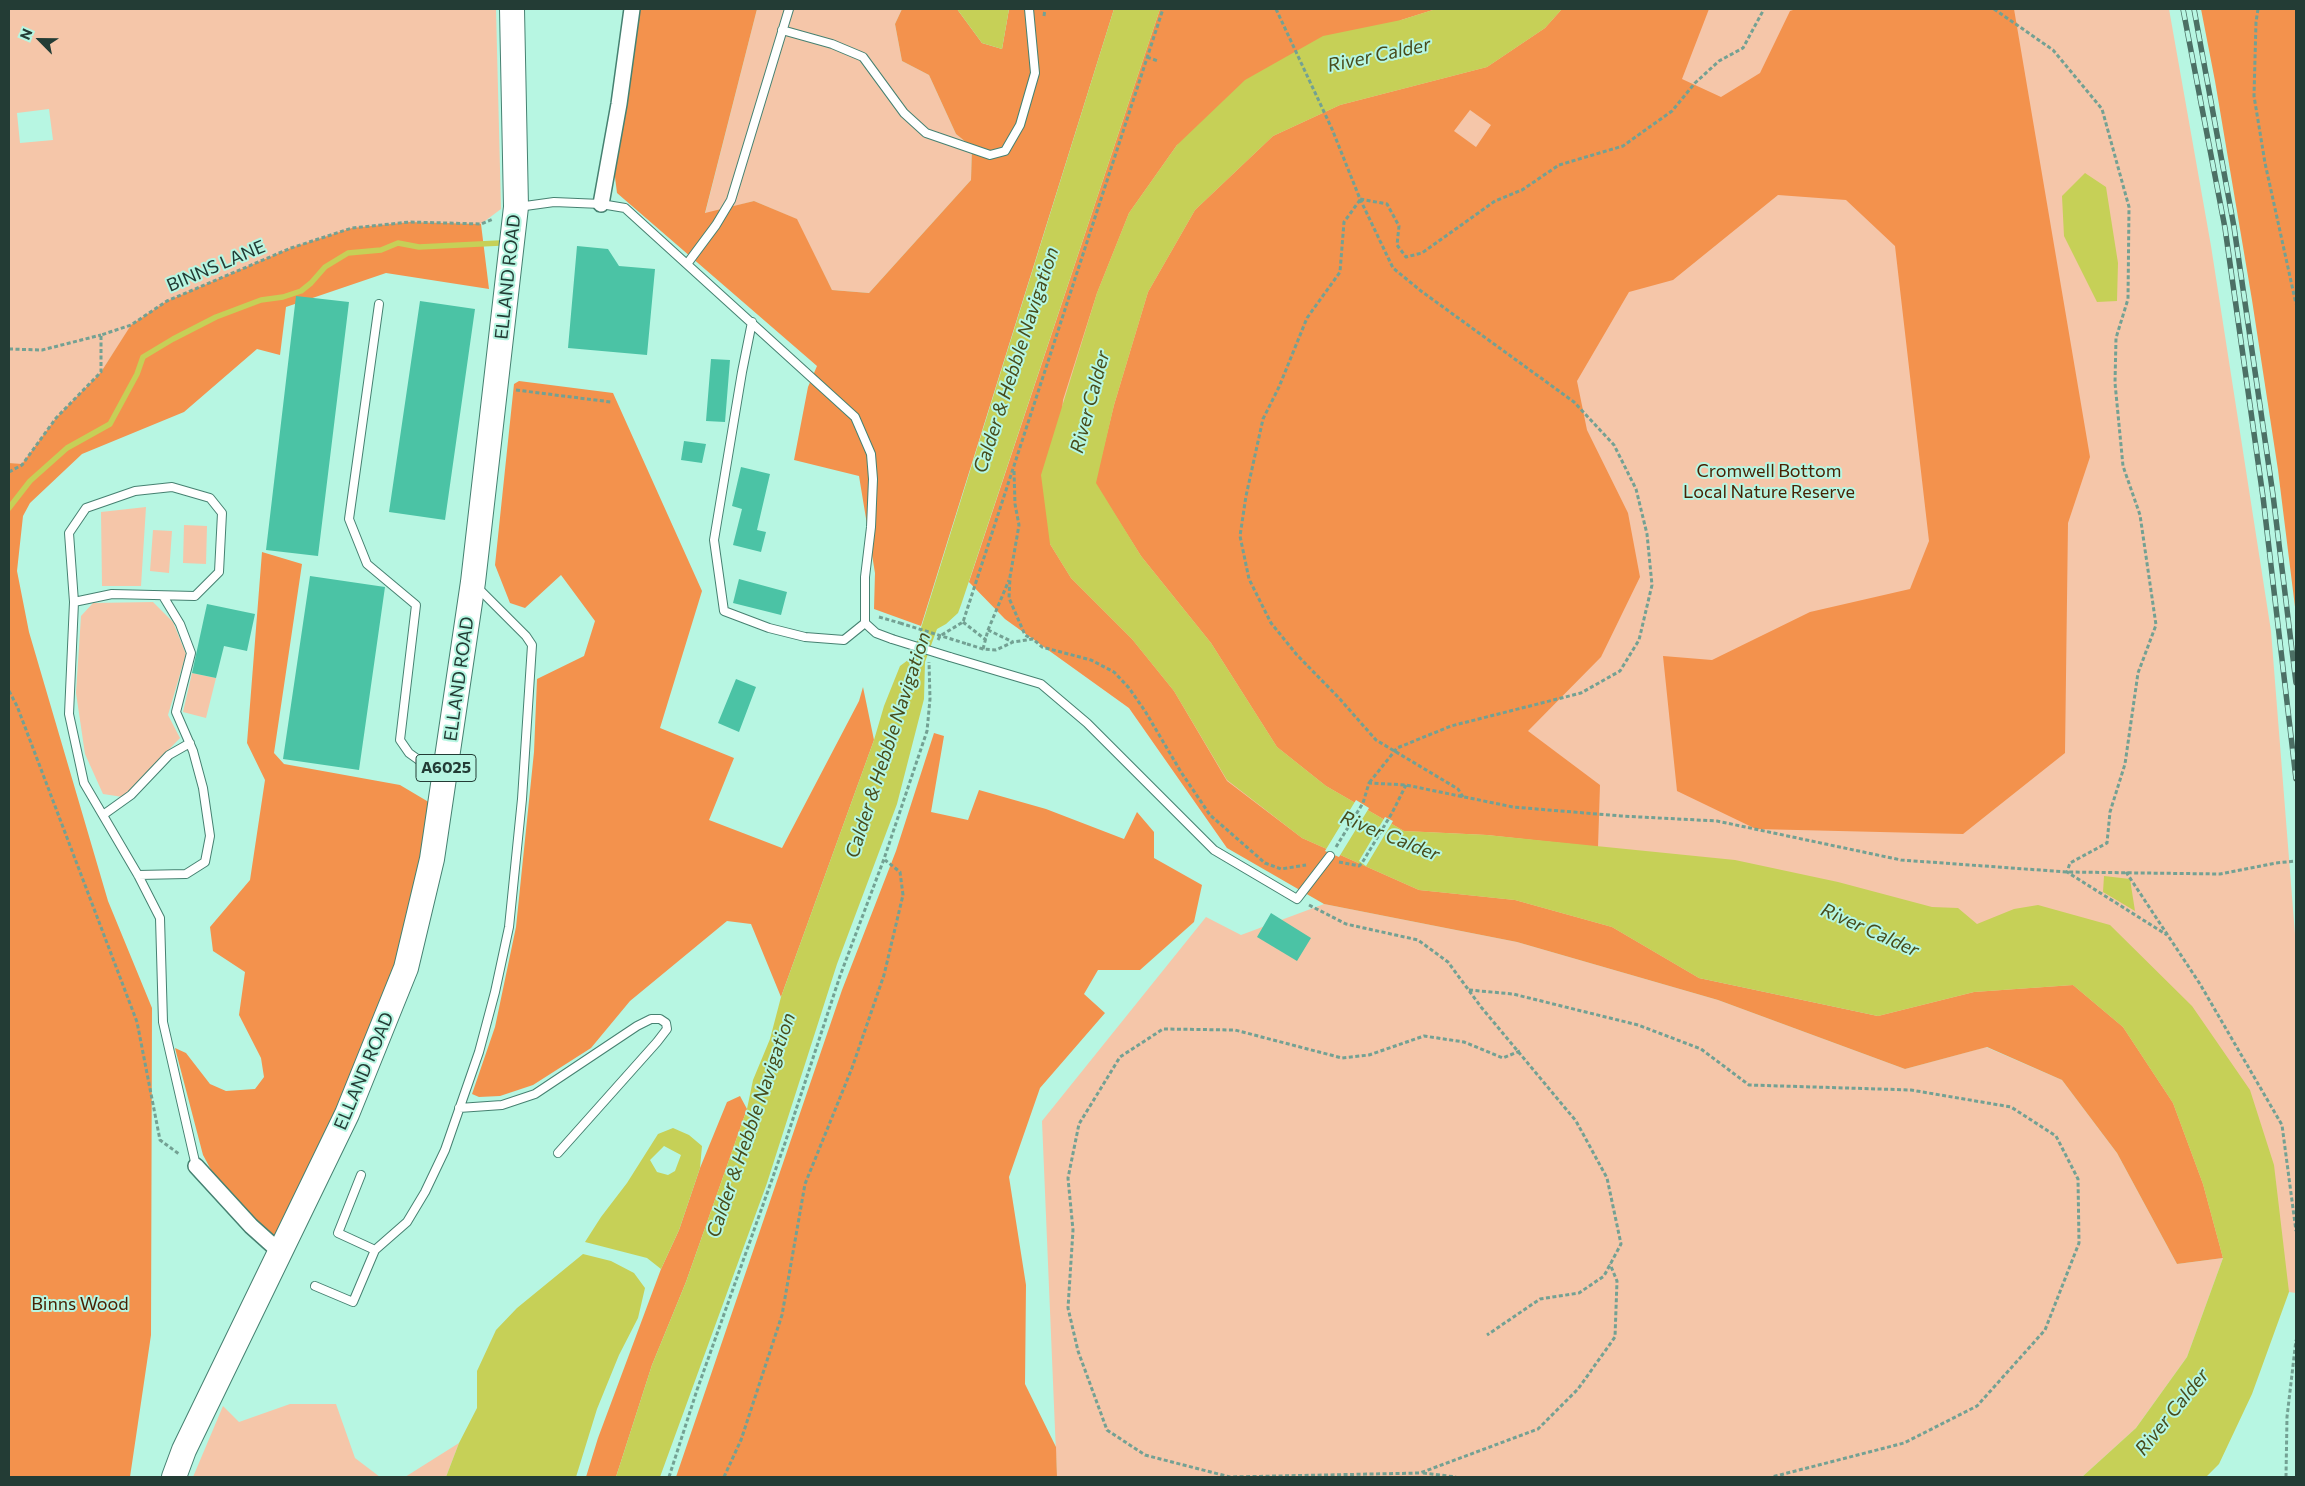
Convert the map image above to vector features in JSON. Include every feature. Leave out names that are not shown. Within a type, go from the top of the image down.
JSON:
[{"type":"main road","name":"ELLAND ROAD","points":[[174,1477],[184,1450],[347,1114],[406,968],[432,859],[473,582],[516,207],[512,9]]},
{"type":"street","points":[[601,204],[619,104],[632,9]]},
{"type":"street","points":[[196,1166],[251,1226],[280,1252]]},
{"type":"lane","points":[[687,264],[716,225],[731,200],[789,9]]},
{"type":"lane","points":[[782,30],[832,44],[863,57],[904,113],[926,133],[990,155],[1005,151],[1020,124],[1035,73],[1029,9]]},
{"type":"lane","points":[[516,207],[554,202],[621,206],[628,210],[855,417],[871,454],[871,527],[864,612],[865,623],[876,633],[1041,684],[1087,723],[1214,850],[1297,899],[1329,858]]},
{"type":"lane","points":[[379,304],[349,519],[367,564],[416,605],[400,740],[409,754],[444,779]]},
{"type":"lane","points":[[752,322],[714,540],[724,611],[769,628],[805,637],[844,640],[865,623]]},
{"type":"lane","points":[[74,602],[112,594],[195,596],[219,572],[222,513],[210,498],[172,487],[135,491],[86,508],[69,533],[74,602],[69,714],[84,783],[138,874],[160,918],[163,1022],[196,1166]]},
{"type":"lane","points":[[315,1286],[353,1302],[375,1250],[407,1222],[425,1192],[445,1150],[479,1052],[508,927],[522,798],[532,645],[526,636],[473,582]]},
{"type":"lane","points":[[138,874],[186,874],[205,862],[210,836],[203,788],[190,743],[176,712],[191,653],[180,624],[162,596]]},
{"type":"lane","points":[[103,815],[131,795],[169,755],[190,743]]},
{"type":"lane","points":[[459,1108],[502,1105],[535,1094],[637,1026],[651,1019],[660,1019],[666,1023],[667,1029],[657,1042],[558,1153]]},
{"type":"lane","points":[[361,1175],[338,1233],[375,1250]]},
{"type":"path","points":[[936,645],[940,636],[963,622],[1163,9]]},
{"type":"path","points":[[1276,9],[1332,129],[1360,199],[1393,268],[1421,291],[1574,402],[1614,446],[1636,489],[1647,534],[1652,585],[1639,640],[1620,671],[1581,693],[1451,726],[1397,748],[1369,783],[1363,803],[1329,858]]},
{"type":"path","points":[[1360,199],[1387,204],[1399,226],[1397,245],[1406,256],[1422,253],[1495,201],[1522,190],[1559,165],[1623,146],[1672,111],[1695,83],[1719,62],[1743,48],[1764,9]]},
{"type":"path","points":[[1994,9],[2053,50],[2102,109],[2129,207],[2128,299],[2116,338],[2115,383],[2123,466],[2140,515],[2156,625],[2138,673],[2125,764],[2110,812],[2107,843],[2070,863],[2067,872]]},
{"type":"path","points":[[2258,9],[2254,96],[2264,163],[2296,304]]},
{"type":"path","points":[[1147,57],[1158,61]]},
{"type":"path","points":[[1360,199],[1344,222],[1340,272],[1306,318],[1279,387],[1263,419],[1246,496],[1240,536],[1249,579],[1271,623],[1297,655],[1376,740],[1458,789],[1464,798]]},
{"type":"path","name":"BINNS LANE","points":[[9,349],[42,350],[131,326],[167,301],[291,248],[352,228],[410,222],[481,224],[516,207]]},
{"type":"path","points":[[9,472],[22,465],[56,418],[101,372],[101,335]]},
{"type":"path","points":[[496,387],[611,402]]},
{"type":"path","points":[[1014,468],[1015,504],[1019,525],[1010,577],[1009,598],[1025,634],[1042,647],[1091,660],[1114,672],[1129,688],[1145,711],[1181,772],[1210,815],[1265,863],[1281,869],[1329,858],[1359,866],[1392,813],[1406,785]]},
{"type":"path","points":[[983,649],[988,630],[1010,577]]},
{"type":"path","points":[[864,612],[983,649],[996,650],[1014,642],[1033,639]]},
{"type":"path","points":[[963,622],[986,640]]},
{"type":"path","points":[[988,630],[1014,642]]},
{"type":"path","points":[[669,1477],[785,1143],[840,976],[884,860],[927,732],[930,699],[928,663],[932,654]]},
{"type":"path","points":[[9,691],[21,716],[137,1022],[160,1140],[196,1166]]},
{"type":"path","points":[[1369,783],[1406,785],[1464,798],[1513,806],[1621,816],[1717,821],[1900,860],[2067,872],[2220,874],[2296,861]]},
{"type":"path","points":[[724,1477],[742,1440],[782,1315],[806,1184],[852,1068],[884,975],[903,895],[900,872],[884,860]]},
{"type":"path","points":[[2067,872],[2167,935]]},
{"type":"path","points":[[2126,872],[2200,984],[2282,1125],[2296,1231]]},
{"type":"path","points":[[1297,899],[1346,924],[1418,940],[1448,962],[1576,1121],[1607,1178],[1620,1244],[1604,1276],[1579,1293],[1540,1299],[1487,1335]]},
{"type":"path","points":[[1469,990],[1513,994],[1638,1025],[1701,1049],[1749,1085],[1911,1090],[2011,1107],[2056,1136],[2078,1179],[2078,1243],[2045,1330],[1977,1406],[1904,1443],[1772,1477]]},
{"type":"path","points":[[1456,1477],[1420,1473],[1230,1477],[1145,1455],[1107,1430],[1078,1351],[1068,1308],[1073,1230],[1068,1178],[1079,1124],[1120,1058],[1163,1029],[1235,1030],[1342,1058],[1369,1055],[1424,1036],[1464,1042],[1503,1058],[1520,1051]]},
{"type":"path","points":[[1420,1473],[1538,1429],[1578,1389],[1615,1337],[1617,1281],[1610,1264]]},
{"type":"path","points":[[2286,1477],[2287,1417],[2296,1340]]},
{"type":"green space","points":[[9,9],[496,9],[501,209],[481,224],[410,222],[131,326],[101,372],[56,418],[22,465],[9,463]],"holes":[[[49,109],[53,140],[20,143],[17,113]]]},
{"type":"green space","points":[[638,9],[757,9],[705,213],[754,201],[797,219],[832,290],[869,293],[971,180],[972,147],[956,134],[929,75],[902,61],[895,24],[902,9],[957,9],[982,43],[1002,49],[1009,9],[1114,9],[921,626],[874,609],[875,573],[859,476],[794,460],[808,387],[817,366],[617,193],[614,169],[633,62]]},
{"type":"green space","points":[[757,9],[902,9],[895,24],[902,61],[929,75],[956,134],[972,147],[971,180],[869,293],[832,290],[796,219],[754,201],[705,214]]},
{"type":"green space","name":"Cromwell Bottom Local Nature Reserve","points":[[1160,9],[2169,9],[2211,246],[2271,631],[2296,947],[2296,1293],[2289,1292],[2223,1258],[2123,1027],[1878,1016],[1699,978],[1227,848],[1129,708],[1005,619],[969,582]]},
{"type":"green space","points":[[1160,9],[1436,9],[1401,20],[1177,145],[1129,213],[1097,293],[1063,400],[1050,544],[1071,578],[1132,639],[1174,691],[1227,781],[1302,838],[1419,890],[1515,900],[1612,927],[1699,978],[1878,1016],[1974,992],[2073,985],[2123,1027],[2173,1103],[2203,1184],[2223,1258],[2177,1264],[2117,1153],[2062,1080],[1987,1047],[1905,1069],[1718,1000],[1517,942],[1324,904],[1227,848],[1129,708],[1005,619],[969,582]]},
{"type":"green space","points":[[1562,9],[1709,9],[1682,79],[1721,97],[1760,73],[1790,11],[1796,9],[2014,9],[2090,457],[2068,523],[2065,753],[1963,834],[1756,829],[1677,791],[1663,656],[1712,660],[1810,612],[1910,589],[1929,541],[1895,246],[1846,200],[1778,195],[1673,280],[1629,292],[1577,381],[1587,430],[1628,513],[1640,577],[1601,657],[1528,731],[1600,785],[1598,847],[1487,835],[1404,831],[1326,786],[1277,747],[1211,643],[1141,556],[1095,483],[1114,405],[1148,292],[1195,210],[1273,136],[1340,105],[1487,67],[1545,28]],"holes":[[[1470,110],[1491,125],[1476,147],[1454,131]]]},
{"type":"green space","points":[[2201,9],[2296,9],[2296,615],[2278,470],[2252,300]]},
{"type":"green space","name":"Binns Wood","points":[[410,222],[481,224],[489,289],[386,273],[286,307],[280,355],[257,349],[184,412],[82,454],[30,503],[23,516],[17,571],[29,632],[108,901],[152,1008],[151,1335],[130,1477],[9,1477],[9,463],[22,464],[56,418],[101,372],[131,325],[167,301],[291,248],[352,228]]},
{"type":"green space","points":[[519,381],[613,393],[702,591],[660,728],[734,758],[709,820],[782,848],[859,701],[863,687],[874,740],[781,997],[751,924],[727,921],[630,1001],[591,1048],[533,1085],[500,1096],[479,1097],[472,1094],[495,1027],[516,927],[534,752],[537,679],[584,656],[595,621],[561,575],[525,608],[510,603],[495,565],[514,384]]},
{"type":"green space","points":[[146,507],[141,586],[102,586],[101,512]]},
{"type":"green space","points":[[184,525],[207,526],[206,564],[183,563]]},
{"type":"green space","points":[[153,530],[172,531],[169,573],[150,571]]},
{"type":"green space","points":[[262,552],[302,564],[274,753],[284,764],[400,785],[432,804],[400,966],[281,1237],[265,1246],[241,1225],[203,1155],[175,1048],[186,1053],[210,1084],[226,1091],[255,1089],[264,1077],[261,1058],[239,1015],[245,972],[213,951],[210,927],[250,880],[265,780],[247,743]]},
{"type":"green space","points":[[153,602],[173,622],[186,654],[168,715],[180,738],[123,797],[103,794],[85,754],[76,693],[81,616],[93,603]]},
{"type":"green space","points":[[192,673],[216,678],[206,718],[183,712]]},
{"type":"green space","points":[[934,733],[944,736],[931,812],[968,820],[979,790],[1046,809],[1124,839],[1137,812],[1154,832],[1154,858],[1202,885],[1194,922],[1140,970],[1098,970],[1084,994],[1105,1013],[1040,1088],[1009,1177],[1026,1285],[1025,1384],[1056,1447],[1057,1477],[676,1477],[842,990],[896,851]]},
{"type":"green space","points":[[1324,904],[1517,942],[1718,1000],[1905,1069],[1986,1047],[2062,1080],[2117,1153],[2177,1264],[2223,1258],[2187,1357],[2136,1428],[2082,1477],[1057,1477],[1042,1121],[1206,917],[1241,935]]},
{"type":"green space","points":[[740,1096],[747,1109],[686,1282],[652,1365],[616,1477],[586,1477],[598,1438],[661,1269],[679,1230],[700,1168],[727,1102]]},
{"type":"green space","points":[[290,1404],[336,1404],[355,1458],[380,1477],[193,1477],[223,1406],[239,1422]]},
{"type":"green space","points":[[459,1443],[446,1477],[405,1477]]},
{"type":"water","points":[[957,9],[1009,9],[1002,49],[982,43]]},
{"type":"water","name":"Calder & Hebble Navigation","points":[[1114,9],[1160,9],[961,605],[958,613],[937,629],[925,662],[924,699],[897,804],[837,964],[767,1183],[660,1477],[616,1477],[652,1365],[686,1282],[747,1109],[753,1080],[770,1039],[781,997],[874,740],[884,706],[900,666],[912,657]]},
{"type":"water","name":"River Calder","points":[[1436,9],[1562,9],[1545,28],[1487,67],[1340,105],[1273,136],[1195,210],[1148,292],[1114,405],[1096,483],[1141,556],[1211,643],[1277,747],[1326,786],[1404,831],[1487,835],[1735,860],[1838,882],[1932,907],[1958,908],[1977,924],[2014,909],[2038,905],[2110,925],[2192,1006],[2250,1090],[2274,1165],[2289,1292],[2252,1394],[2219,1464],[2206,1477],[2082,1477],[2136,1428],[2187,1357],[2223,1258],[2203,1184],[2173,1103],[2123,1027],[2073,985],[1974,992],[1878,1016],[1699,978],[1612,927],[1515,900],[1419,890],[1302,838],[1227,780],[1174,691],[1132,639],[1071,578],[1050,544],[1041,475],[1097,293],[1129,213],[1177,145],[1245,80],[1323,36],[1401,20]]},
{"type":"water","points":[[2085,173],[2106,187],[2118,263],[2117,301],[2097,302],[2064,236],[2062,196]]},
{"type":"water","points":[[2104,876],[2130,879],[2135,911],[2103,892]]},
{"type":"water","points":[[673,1128],[689,1135],[702,1146],[700,1168],[679,1230],[661,1269],[647,1258],[585,1242],[627,1183],[658,1134]],"holes":[[[664,1146],[681,1155],[675,1171],[668,1175],[657,1172],[650,1160]]]},
{"type":"water","points":[[583,1254],[611,1261],[634,1273],[645,1288],[638,1318],[619,1355],[597,1409],[576,1477],[446,1477],[459,1443],[477,1408],[477,1371],[496,1330],[517,1308]]},
{"type":"pier","points":[[1356,800],[1369,808],[1339,857],[1325,851]]},
{"type":"pier","points":[[1385,817],[1393,821],[1366,866],[1359,861]]},
{"type":"building","points":[[577,246],[608,249],[619,266],[655,269],[647,355],[568,348]]},
{"type":"building","points":[[296,296],[349,302],[318,556],[266,550]]},
{"type":"building","points":[[420,301],[475,309],[445,520],[389,512]]},
{"type":"building","points":[[711,359],[730,360],[725,422],[706,421]]},
{"type":"building","points":[[684,441],[706,444],[702,463],[681,460]]},
{"type":"building","points":[[741,467],[770,474],[757,530],[766,532],[761,552],[733,545],[742,509],[732,506]]},
{"type":"building","points":[[310,576],[385,587],[359,770],[283,759]]},
{"type":"building","points":[[739,579],[787,592],[781,615],[733,603]]},
{"type":"building","points":[[207,604],[255,614],[247,651],[224,646],[216,678],[192,673]]},
{"type":"building","points":[[736,679],[756,687],[739,732],[718,723]]},
{"type":"building","points":[[1271,913],[1311,938],[1297,961],[1257,937]]},
{"type":"waterway","points":[[9,508],[30,481],[67,448],[110,424],[137,374],[143,357],[173,339],[216,317],[261,300],[283,297],[301,291],[325,267],[348,253],[381,250],[398,243],[419,247],[500,243]]},
{"type":"railway","points":[[2183,9],[2225,228],[2263,497],[2296,779]]},
{"type":"railway","points":[[2194,9],[2234,227],[2273,495],[2296,683]]}]
